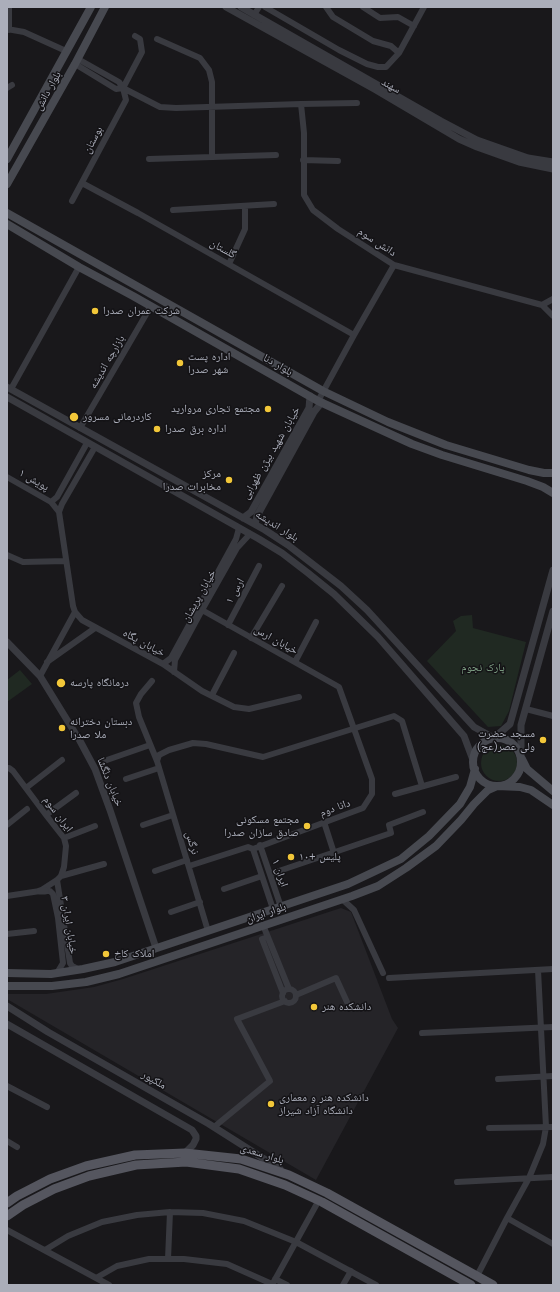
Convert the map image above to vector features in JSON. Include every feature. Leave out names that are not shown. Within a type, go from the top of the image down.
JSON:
[{"type":"main road","name":"بلوار دانش","points":[[7,159],[91,7]]},
{"type":"main road","name":"بلوار دانش","points":[[7,184],[106,7]]},
{"type":"main road","name":"بلوار دنا","points":[[7,213],[324,391],[388,422],[446,445],[530,470],[553,473]]},
{"type":"main road","name":"بلوار دنا","points":[[7,224],[79,267],[320,402],[412,444],[442,455],[527,481],[543,487],[553,493]]},
{"type":"main road","points":[[553,791],[527,769],[518,749],[514,744],[501,738],[494,738],[482,743],[475,753],[473,760],[474,769],[483,781],[497,786],[520,787],[531,790],[553,805]]},
{"type":"main road","points":[[497,786],[511,782],[517,776],[522,763],[521,755]]},
{"type":"main road","name":"بلوار ایران","points":[[7,974],[57,973],[80,970],[115,962],[348,884],[401,859],[429,836],[460,804],[470,787],[474,769]]},
{"type":"main road","name":"بلوار ایران","points":[[7,986],[52,986],[86,982],[118,974],[378,886],[436,846],[488,790],[497,786]]},
{"type":"main road","points":[[429,836],[434,839],[436,846]]},
{"type":"main road","name":"بلوار سعدی","points":[[7,1203],[17,1196],[50,1180],[86,1166],[135,1155],[185,1153],[241,1159],[289,1175],[327,1192],[493,1285]]},
{"type":"main road","name":"بلوار سعدی","points":[[7,1216],[23,1205],[54,1189],[88,1176],[136,1165],[186,1162],[239,1169],[285,1185],[319,1200],[472,1285]]},
{"type":"main road","points":[[472,1285],[477,1276]]},
{"type":"street","points":[[9,7],[8,29],[24,32],[66,51]]},
{"type":"street","name":"سهند","points":[[226,7],[252,18],[477,140],[528,158],[553,162]]},
{"type":"street","name":"سهند","points":[[240,7],[252,18],[340,71],[459,139],[519,162],[553,169]]},
{"type":"street","points":[[252,18],[259,7]]},
{"type":"street","points":[[265,7],[367,64],[386,67],[399,53],[422,8]]},
{"type":"street","points":[[326,7],[333,17],[373,41],[392,46],[399,53]]},
{"type":"street","points":[[363,7],[380,18],[398,17],[414,26]]},
{"type":"street","points":[[123,88],[142,52],[140,39],[135,36]]},
{"type":"street","points":[[157,39],[200,58],[209,70],[212,82],[212,157]]},
{"type":"street","points":[[76,61],[116,89],[123,88],[160,107],[176,108],[357,102]]},
{"type":"street","name":"بوستان","points":[[72,201],[126,100],[123,88]]},
{"type":"street","name":"دانش سوم","points":[[301,104],[304,133],[304,195],[312,210],[338,229],[394,265],[542,305]]},
{"type":"street","points":[[150,159],[276,155]]},
{"type":"street","points":[[303,160],[338,161]]},
{"type":"street","name":"گلستان","points":[[82,183],[354,334]]},
{"type":"street","points":[[173,210],[274,204]]},
{"type":"street","points":[[229,264],[245,229],[245,206]]},
{"type":"street","points":[[320,402],[324,391],[354,334],[394,265]]},
{"type":"street","points":[[9,388],[79,267]]},
{"type":"street","points":[[553,299],[542,305],[553,316]]},
{"type":"street","name":"بازارچه اندیشه","points":[[80,428],[151,306]]},
{"type":"street","name":"بلوار اندیشه","points":[[9,388],[255,524],[288,544],[341,586],[386,629],[474,726],[494,738]]},
{"type":"street","name":"خیابان شهید بیژن ظهرابی","points":[[243,518],[251,512],[309,408],[310,396]]},
{"type":"street","name":"بلوار اندیشه","points":[[7,397],[250,534],[282,553],[308,573],[359,617],[454,723],[464,736],[473,760]]},
{"type":"street","name":"خیابان شهید بیژن ظهرابی","points":[[255,524],[257,516],[320,402]]},
{"type":"street","points":[[59,512],[51,502],[57,497],[87,443]]},
{"type":"street","points":[[40,676],[75,612],[70,590],[59,512],[94,447]]},
{"type":"street","name":"پویش ۱","points":[[7,477],[51,502]]},
{"type":"street","name":"خیابان پریشان","points":[[162,664],[171,658],[236,539],[239,528]]},
{"type":"street","name":"خیابان پریشان","points":[[174,672],[175,660],[202,610],[237,548],[250,534]]},
{"type":"street","points":[[7,555],[23,562],[66,560]]},
{"type":"street","name":"ارس ۱","points":[[228,625],[259,566]]},
{"type":"street","points":[[494,738],[510,724],[553,570]]},
{"type":"street","points":[[251,638],[282,586]]},
{"type":"street","name":"خیابان ارس","points":[[202,610],[339,687]]},
{"type":"street","points":[[521,755],[521,725],[553,611]]},
{"type":"street","name":"خیابان پگاه","points":[[75,612],[82,620],[95,628],[162,664],[202,690],[234,707],[250,709],[299,697]]},
{"type":"street","points":[[295,662],[316,622]]},
{"type":"street","points":[[46,663],[95,628]]},
{"type":"street","name":"خیابان دلگشا","points":[[7,642],[40,676],[80,740],[94,769],[112,818],[156,948]]},
{"type":"street","points":[[212,695],[234,653]]},
{"type":"street","name":"نرگس","points":[[152,681],[141,694],[136,703],[139,717],[159,768],[208,931]]},
{"type":"street","name":"دانا دوم","points":[[155,871],[248,847],[253,849],[363,808],[372,794],[372,779],[339,687]]},
{"type":"street","points":[[526,709],[553,716]]},
{"type":"street","points":[[157,762],[159,755],[193,742],[263,757],[394,716],[402,721],[422,786]]},
{"type":"street","points":[[104,761],[150,745]]},
{"type":"street","points":[[26,788],[62,760]]},
{"type":"street","name":"ایران سوم","points":[[7,768],[13,771],[64,838],[66,856],[59,878]]},
{"type":"street","points":[[126,779],[159,768]]},
{"type":"street","points":[[395,794],[456,777]]},
{"type":"street","points":[[46,815],[76,793]]},
{"type":"street","points":[[7,825],[27,809]]},
{"type":"street","points":[[270,874],[391,833],[389,825],[423,812]]},
{"type":"street","points":[[143,825],[173,815]]},
{"type":"street","points":[[324,822],[334,853]]},
{"type":"street","points":[[64,838],[95,826]]},
{"type":"street","name":"ایران ۱","points":[[260,846],[270,874],[277,908]]},
{"type":"street","name":"ایران ۱","points":[[253,849],[262,876],[277,908]]},
{"type":"street","points":[[7,896],[42,891],[59,878],[104,864]]},
{"type":"street","points":[[224,889],[262,876]]},
{"type":"street","name":"خیابان ایران ۳","points":[[59,878],[70,963],[72,966],[80,970]]},
{"type":"street","name":"خیابان ایران ۳","points":[[42,891],[50,891],[53,894],[58,918],[63,963],[57,973]]},
{"type":"street","points":[[342,899],[354,910],[383,973]]},
{"type":"street","points":[[170,912],[200,902]]},
{"type":"street","points":[[263,926],[268,936],[262,939],[286,991]]},
{"type":"street","points":[[7,934],[34,931]]},
{"type":"street","points":[[389,978],[553,969]]},
{"type":"street","points":[[477,1276],[529,1178],[543,1144],[546,1127],[538,970]]},
{"type":"street","points":[[214,1127],[270,1081],[237,1019],[285,1001],[293,1001],[296,995],[336,978],[347,1002]]},
{"type":"street","points":[[286,991],[294,990],[296,995]]},
{"type":"street","points":[[285,1001],[283,996],[286,991]]},
{"type":"street","name":"ملکپور","points":[[7,1006],[48,1032],[214,1127],[289,1175]]},
{"type":"street","points":[[7,1024],[192,1130],[196,1136],[196,1139],[193,1145],[185,1153]]},
{"type":"street","points":[[422,1033],[553,1027]]},
{"type":"street","points":[[498,1079],[553,1076]]},
{"type":"street","points":[[7,1086],[46,1107]]},
{"type":"street","points":[[489,1128],[553,1127]]},
{"type":"street","points":[[7,1141],[17,1147]]},
{"type":"street","points":[[457,1182],[553,1177]]},
{"type":"street","points":[[273,1283],[319,1200]]},
{"type":"street","points":[[168,1259],[170,1212]]},
{"type":"street","points":[[45,1250],[68,1236],[102,1222],[137,1215],[170,1212],[203,1213],[244,1221],[296,1242],[376,1285]]},
{"type":"street","points":[[507,1218],[553,1244]]},
{"type":"street","points":[[7,1230],[109,1285]]},
{"type":"street","points":[[96,1278],[117,1266],[149,1259],[184,1259],[227,1264],[273,1283],[287,1285]]},
{"type":"street","points":[[343,1285],[351,1271]]},
{"type":"shaded area","name":"دانشکده هنر و معماری دانشگاه آزاد شیراز","points":[[341,908],[351,912],[392,1019],[398,1028],[316,1180],[7,999],[7,994],[46,994],[94,987],[123,979]]},
{"type":"green space","name":"پارک نجوم","points":[[472,615],[473,628],[526,642],[509,711],[501,726],[488,727],[427,661],[456,631],[453,621],[461,616]]},
{"type":"green space","points":[[20,670],[32,684],[7,702],[7,680]]},
{"type":"green space","points":[[503,745],[512,750],[516,756],[516,770],[512,776],[503,781],[495,781],[486,776],[482,770],[481,759],[486,750],[492,746]]},
{"type":"place","name":"شرکت عمران صدرا","points":[[95,311]]},
{"type":"place","name":"اداره پست شهر صدرا","points":[[180,363]]},
{"type":"place","name":"مجتمع تجاری مروارید","points":[[268,409]]},
{"type":"place","name":"کاردرمانی مسرور","points":[[74,417]]},
{"type":"place","name":"اداره برق صدرا","points":[[157,429]]},
{"type":"place","name":"مرکز مخابرات صدرا","points":[[229,480]]},
{"type":"place","name":"درمانگاه پارسه","points":[[61,683]]},
{"type":"place","name":"دبستان دخترانه ملا صدرا","points":[[62,728]]},
{"type":"place","name":"مسجد حضرت ولی عصر(عج)","points":[[543,740]]},
{"type":"place","name":"مجتمع مسکونی صادق سازان صدرا","points":[[307,826]]},
{"type":"place","name":"پلیس +۱۰","points":[[291,857]]},
{"type":"place","name":"املاک کاخ","points":[[106,954]]},
{"type":"place","name":"دانشکده هنر","points":[[314,1007]]},
{"type":"place","name":"دانشکده هنر و معماری دانشگاه آزاد شیراز","points":[[271,1104]]}]
